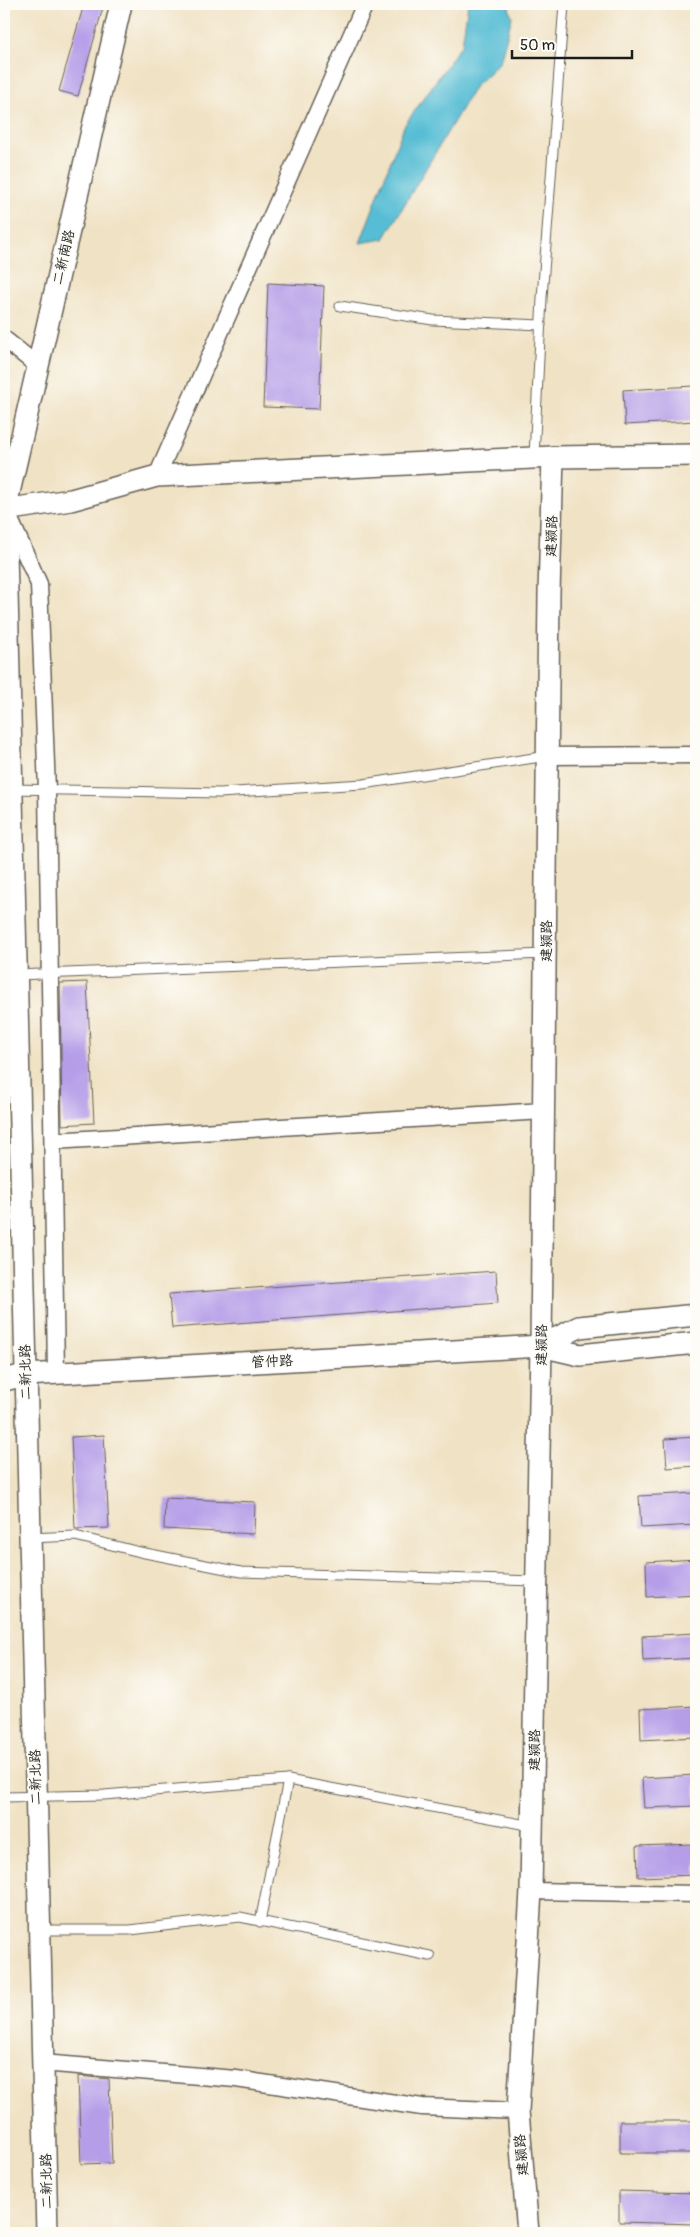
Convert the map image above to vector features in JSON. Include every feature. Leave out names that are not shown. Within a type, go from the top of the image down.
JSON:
[{"type":"street","name":"二新南路","points":[[4,510],[121,4]]},
{"type":"street","points":[[157,476],[365,4]]},
{"type":"street","points":[[4,339],[38,366]]},
{"type":"street","points":[[56,1374],[47,790],[39,584],[4,510],[71,500],[157,476],[544,457],[696,455]]},
{"type":"street","name":"建颍路","points":[[528,2233],[518,2111],[531,1891],[542,1346],[548,756],[544,457]]},
{"type":"street","name":"二新北路","points":[[4,510],[47,2233]]},
{"type":"street","points":[[548,756],[696,755]]},
{"type":"street","points":[[53,1141],[544,1111]]},
{"type":"street","name":"管仲路","points":[[542,1346],[579,1326],[696,1315]]},
{"type":"street","name":"管仲路","points":[[4,1380],[25,1375],[542,1346],[580,1355],[696,1343]]},
{"type":"street","points":[[531,1891],[696,1894]]},
{"type":"street","points":[[42,2063],[236,2080],[422,2107],[518,2111]]},
{"type":"lane","points":[[544,457],[541,325],[564,4]]},
{"type":"lane","points":[[340,306],[433,320],[541,325]]},
{"type":"lane","points":[[12,789],[220,793],[363,784],[548,756]]},
{"type":"lane","points":[[16,975],[546,954]]},
{"type":"lane","points":[[29,1538],[75,1536],[140,1552],[241,1572],[537,1581]]},
{"type":"lane","points":[[260,1922],[288,1780]]},
{"type":"lane","points":[[4,1797],[104,1795],[288,1780],[532,1826]]},
{"type":"lane","points":[[39,1930],[130,1930],[240,1918],[430,1956]]},
{"type":"water","points":[[468,4],[508,4],[512,17],[500,62],[475,86],[384,239],[360,243],[404,126],[462,44]]},
{"type":"building","points":[[84,4],[104,4],[78,96],[59,91]]},
{"type":"building","points":[[268,283],[324,286],[319,409],[263,407]]},
{"type":"building","points":[[694,386],[696,421],[625,425],[623,390]]},
{"type":"building","points":[[87,982],[94,1123],[62,1125],[60,983]]},
{"type":"building","points":[[496,1271],[498,1303],[172,1328],[169,1294]]},
{"type":"building","points":[[104,1435],[109,1528],[75,1529],[71,1437]]},
{"type":"building","points":[[696,1437],[696,1466],[667,1468],[665,1439]]},
{"type":"building","points":[[696,1493],[696,1525],[641,1528],[639,1496]]},
{"type":"building","points":[[165,1498],[255,1502],[254,1534],[164,1529]]},
{"type":"building","points":[[696,1559],[696,1594],[647,1597],[646,1562]]},
{"type":"building","points":[[696,1633],[696,1658],[643,1661],[642,1636]]},
{"type":"building","points":[[696,1706],[696,1737],[641,1740],[640,1709]]},
{"type":"building","points":[[696,1775],[696,1806],[644,1808],[642,1778]]},
{"type":"building","points":[[696,1844],[696,1875],[638,1877],[637,1846]]},
{"type":"building","points":[[78,2076],[109,2079],[112,2163],[81,2164]]},
{"type":"building","points":[[620,2121],[696,2121],[696,2153],[620,2153]]},
{"type":"building","points":[[619,2191],[696,2193],[696,2224],[619,2222]]}]
